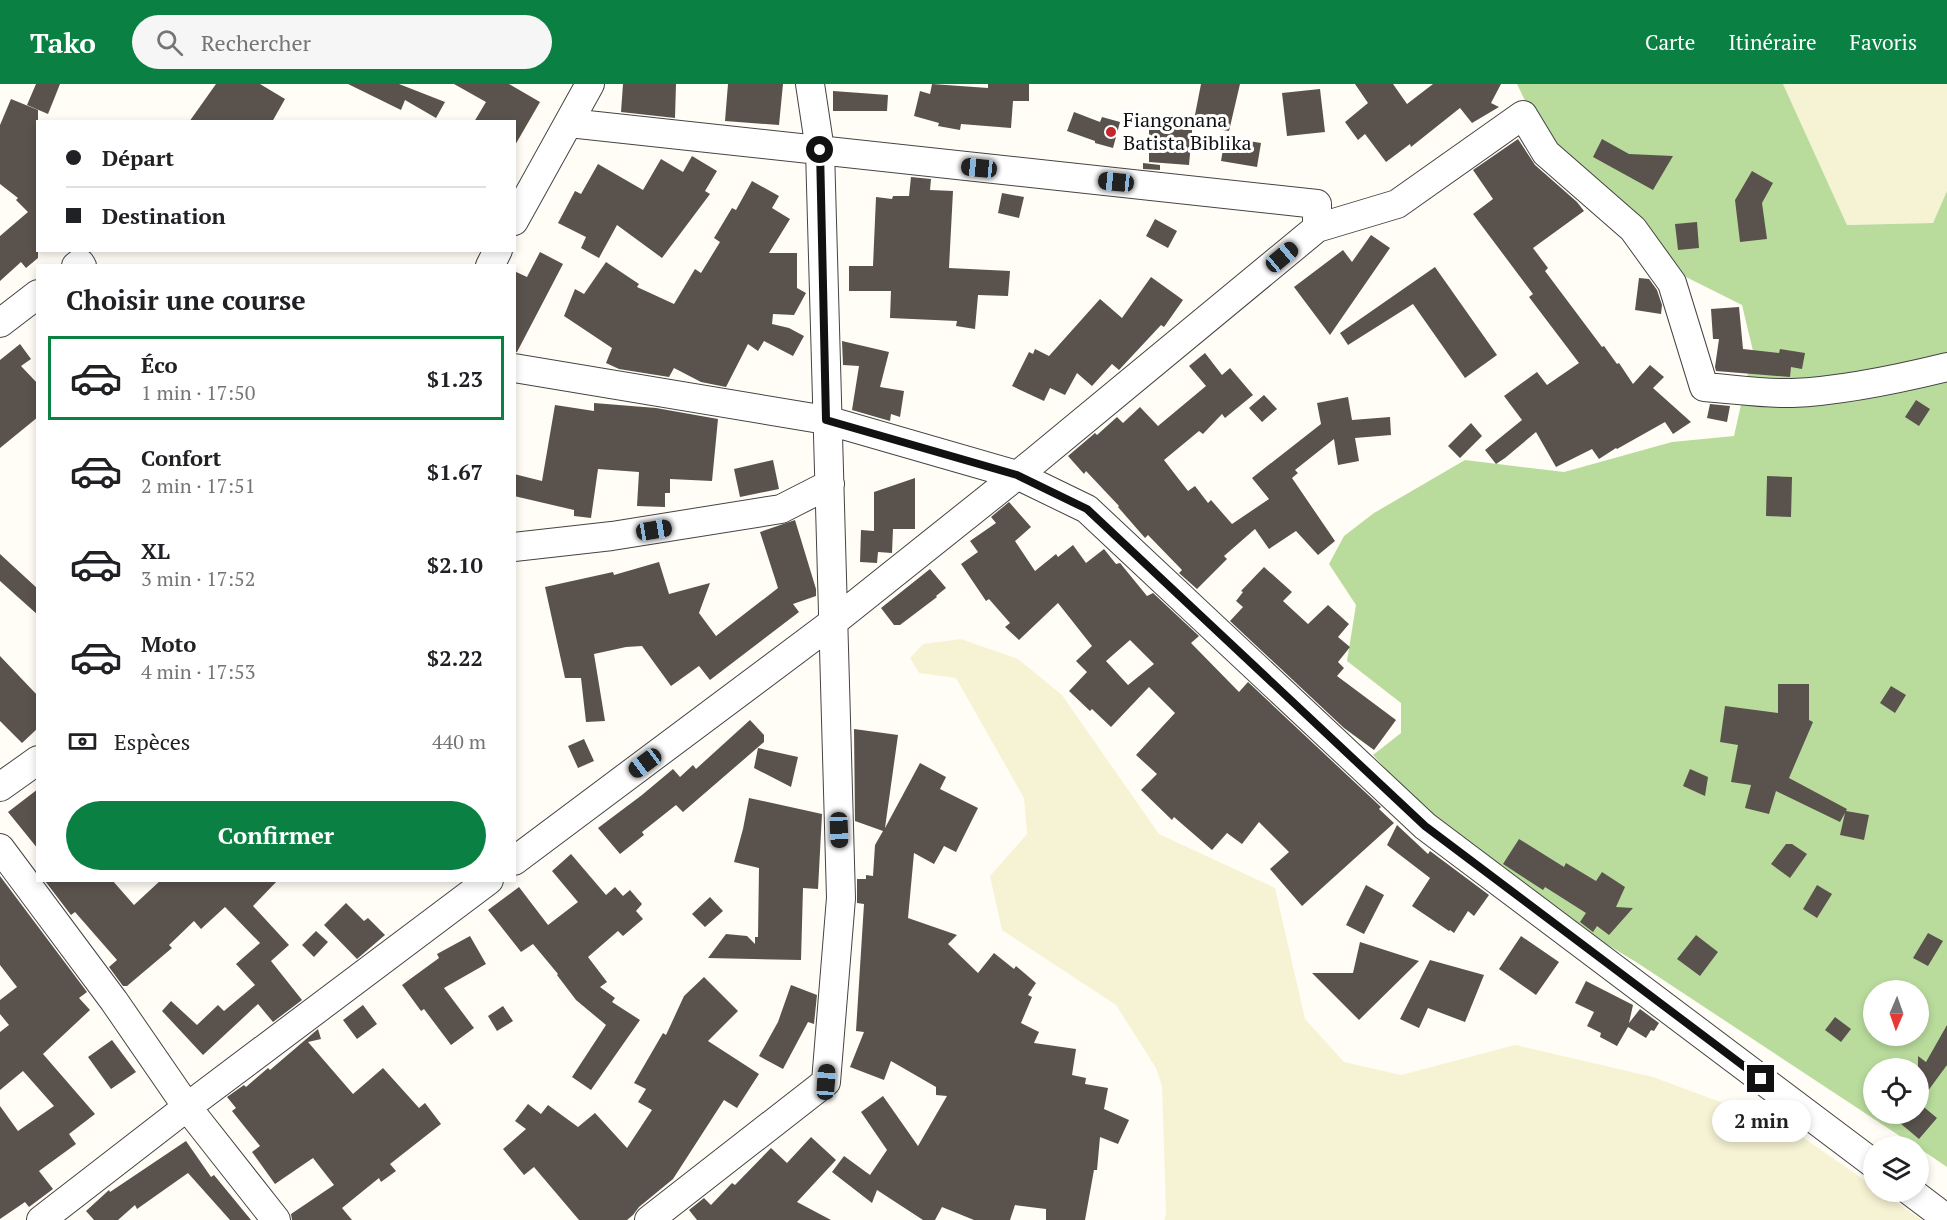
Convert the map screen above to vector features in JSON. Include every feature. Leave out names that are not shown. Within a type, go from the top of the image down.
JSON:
[{"type":"street","points":[[516,217],[590,84]]},
{"type":"street","points":[[649,1220],[826,1082],[841,898],[820,150],[810,84]]},
{"type":"street","points":[[516,860],[832,623],[1017,475],[1317,228],[1397,204],[1523,115],[1546,153],[1634,229],[1672,283],[1704,387],[1790,393],[1825,390],[1947,367]]},
{"type":"street","points":[[569,123],[1317,204],[1317,228]]},
{"type":"street","points":[[0,323],[36,296]]},
{"type":"street","points":[[516,368],[826,420],[1017,475],[1087,509],[1425,826],[1863,1156]]},
{"type":"street","points":[[516,547],[612,536],[781,509],[830,484]]},
{"type":"street","points":[[0,787],[36,761]]},
{"type":"street","points":[[0,848],[114,1001],[187,1107],[276,1220]]},
{"type":"street","points":[[41,1220],[486,882]]},
{"type":"street","points":[[1925,1202],[1947,1219]]},
{"type":"shaded area","points":[[1783,84],[1947,84],[1947,191],[1933,223],[1847,225]]},
{"type":"shaded area","points":[[961,639],[1018,659],[1062,695],[1159,834],[1275,888],[1305,1019],[1344,1062],[1401,1075],[1515,1045],[1653,1077],[1788,1127],[1863,1179],[1863,1202],[1896,1202],[1922,1220],[1164,1220],[1166,1215],[1162,1086],[1156,1068],[1116,1005],[1002,930],[990,876],[1027,834],[1024,798],[956,678],[919,673],[910,658],[923,644]]},
{"type":"green space","points":[[1517,84],[1783,84],[1847,225],[1933,223],[1947,191],[1947,1167],[1929,1155],[1929,1136],[1900,1136],[1882,1124],[1929,1124],[1929,1058],[1863,1058],[1863,1112],[1636,962],[1550,910],[1440,828],[1373,755],[1401,733],[1401,703],[1347,661],[1356,605],[1329,564],[1344,536],[1374,513],[1465,460],[1564,472],[1672,442],[1734,436],[1753,351],[1742,305],[1680,274],[1541,134]]},
{"type":"building","points":[[36,84],[60,84],[48,114],[27,105]]},
{"type":"building","points":[[216,84],[260,84],[285,99],[273,120],[190,120]]},
{"type":"building","points":[[348,84],[399,84],[445,102],[436,118],[405,100],[401,110]]},
{"type":"building","points":[[454,84],[509,84],[540,102],[516,144],[516,120],[475,120],[486,102]]},
{"type":"building","points":[[623,84],[676,84],[675,118],[621,112]]},
{"type":"building","points":[[728,84],[783,84],[779,125],[725,121]]},
{"type":"building","points":[[932,84],[988,88],[988,84],[1029,84],[1029,101],[1013,101],[1011,128],[961,124],[960,130],[938,126],[939,123],[914,116],[920,91],[930,94]]},
{"type":"building","points":[[1201,84],[1240,84],[1229,131],[1193,125]]},
{"type":"building","points":[[1355,84],[1393,84],[1407,104],[1433,84],[1501,84],[1491,103],[1499,107],[1472,123],[1460,108],[1411,147],[1410,144],[1386,162],[1365,134],[1358,140],[1345,122],[1368,103]]},
{"type":"building","points":[[1320,89],[1325,132],[1287,136],[1282,93]]},
{"type":"building","points":[[833,91],[888,95],[887,111],[833,111]]},
{"type":"building","points":[[11,99],[38,110],[38,120],[36,120],[36,252],[38,252],[38,258],[26,268],[21,262],[0,281],[0,236],[28,212],[16,200],[18,198],[0,184],[0,125]]},
{"type":"building","points":[[1074,112],[1100,122],[1102,117],[1120,122],[1113,148],[1067,131]]},
{"type":"building","points":[[1193,120],[1189,165],[1149,162],[1149,122]]},
{"type":"building","points":[[1225,137],[1261,143],[1257,167],[1221,161]]},
{"type":"building","points":[[1518,139],[1535,165],[1584,211],[1533,248],[1548,268],[1545,271],[1602,347],[1604,346],[1617,364],[1619,363],[1633,384],[1650,365],[1664,377],[1653,388],[1691,422],[1673,434],[1665,422],[1599,459],[1592,449],[1556,467],[1536,432],[1496,464],[1485,450],[1522,420],[1504,396],[1537,372],[1547,385],[1579,363],[1529,297],[1533,294],[1473,214],[1493,199],[1473,170]]},
{"type":"building","points":[[1602,139],[1629,154],[1673,156],[1653,190],[1593,157]]},
{"type":"building","points":[[692,156],[717,171],[705,191],[710,194],[662,258],[617,225],[599,258],[581,248],[586,237],[558,223],[575,191],[581,194],[598,164],[643,190],[661,159],[683,172]]},
{"type":"building","points":[[1143,163],[1160,165],[1160,170],[1143,169]]},
{"type":"building","points":[[1752,171],[1773,183],[1762,203],[1767,239],[1740,242],[1735,200]]},
{"type":"building","points":[[911,177],[931,179],[930,190],[953,191],[949,268],[1010,271],[1008,296],[978,295],[975,329],[956,326],[957,321],[890,318],[891,291],[849,291],[849,266],[873,266],[876,197],[892,199],[893,196],[909,196]]},
{"type":"building","points":[[752,181],[779,196],[772,208],[790,219],[769,253],[797,253],[797,288],[806,293],[794,315],[773,314],[772,324],[789,328],[804,336],[793,356],[764,341],[758,351],[748,344],[726,387],[701,382],[674,368],[669,377],[619,369],[606,363],[612,348],[564,316],[575,289],[584,294],[606,262],[639,284],[637,287],[674,304],[695,269],[701,273],[720,242],[714,238],[732,208],[736,210]]},
{"type":"building","points":[[1002,193],[1024,197],[1019,218],[998,213]]},
{"type":"building","points":[[1155,219],[1177,231],[1168,248],[1146,236]]},
{"type":"building","points":[[1697,222],[1699,248],[1678,250],[1675,224]]},
{"type":"building","points":[[1371,235],[1390,248],[1330,335],[1294,287],[1343,250],[1352,262]]},
{"type":"building","points":[[540,252],[563,264],[516,352],[516,272],[527,277]]},
{"type":"building","points":[[1435,267],[1497,355],[1465,378],[1413,304],[1348,345],[1340,333]]},
{"type":"building","points":[[1151,277],[1183,300],[1164,327],[1161,325],[1119,370],[1112,364],[1092,386],[1077,373],[1065,395],[1050,388],[1044,401],[1012,386],[1029,352],[1033,354],[1035,349],[1049,356],[1100,299],[1122,318]]},
{"type":"building","points":[[1639,278],[1649,279],[1657,290],[1662,305],[1661,314],[1635,310]]},
{"type":"building","points":[[1739,307],[1743,349],[1779,353],[1780,349],[1805,353],[1802,369],[1791,367],[1790,377],[1716,371],[1719,339],[1713,339],[1711,309]]},
{"type":"building","points":[[842,341],[889,352],[880,387],[904,391],[900,417],[891,414],[890,421],[852,410],[859,366],[843,365]]},
{"type":"building","points":[[20,344],[31,359],[21,366],[36,382],[36,419],[0,448],[0,360]]},
{"type":"building","points":[[1205,353],[1222,375],[1230,368],[1253,395],[1225,418],[1222,414],[1203,434],[1199,431],[1164,460],[1188,491],[1195,486],[1208,503],[1211,500],[1232,524],[1269,499],[1252,478],[1321,424],[1317,403],[1348,397],[1352,420],[1390,417],[1391,435],[1355,438],[1359,461],[1338,465],[1334,439],[1295,470],[1298,473],[1292,478],[1335,541],[1318,555],[1296,531],[1269,549],[1255,529],[1224,556],[1227,559],[1197,589],[1179,573],[1182,570],[1148,535],[1145,538],[1086,471],[1084,474],[1068,456],[1117,417],[1123,423],[1140,407],[1158,426],[1206,386],[1189,366]]},
{"type":"building","points":[[1264,395],[1277,409],[1262,422],[1249,408]]},
{"type":"building","points":[[1916,400],[1930,409],[1919,426],[1905,417]]},
{"type":"building","points":[[594,403],[656,408],[718,419],[712,481],[670,479],[670,493],[665,493],[665,507],[637,506],[639,472],[598,469],[591,518],[574,516],[574,510],[516,496],[516,474],[542,481],[555,405],[594,411]]},
{"type":"building","points":[[1710,404],[1730,406],[1727,422],[1707,418]]},
{"type":"building","points":[[1471,423],[1482,436],[1460,458],[1448,446]]},
{"type":"building","points":[[773,460],[779,489],[740,497],[734,469]]},
{"type":"building","points":[[1767,476],[1792,477],[1791,517],[1766,516]]},
{"type":"building","points":[[915,478],[915,529],[893,529],[892,553],[878,552],[877,563],[860,562],[861,530],[874,531],[874,492]]},
{"type":"building","points":[[1009,502],[1031,527],[1015,541],[1035,571],[1056,554],[1058,557],[1073,545],[1086,563],[1104,549],[1116,564],[1120,563],[1147,596],[1153,593],[1199,636],[1191,643],[1239,692],[1248,682],[1381,807],[1379,809],[1394,823],[1302,906],[1270,869],[1289,852],[1259,822],[1242,844],[1227,833],[1212,850],[1174,817],[1172,820],[1141,790],[1157,774],[1136,755],[1175,713],[1149,687],[1111,727],[1092,709],[1090,711],[1069,691],[1087,672],[1076,661],[1092,646],[1058,603],[1019,640],[1005,627],[1010,623],[989,599],[986,601],[961,564],[978,552],[970,541],[996,523],[991,517]],"holes":[[[1130,640],[1154,664],[1128,685],[1106,661]]]},
{"type":"building","points":[[795,520],[816,589],[816,596],[793,604],[799,612],[710,680],[699,666],[671,686],[642,646],[594,654],[605,721],[586,722],[581,678],[565,678],[545,587],[613,572],[614,575],[659,562],[669,594],[710,583],[699,613],[716,636],[778,588],[760,532]]},
{"type":"building","points":[[0,554],[36,587],[36,613],[0,581]]},
{"type":"building","points":[[1264,567],[1292,592],[1283,601],[1308,624],[1328,605],[1349,624],[1338,637],[1350,647],[1338,662],[1344,668],[1337,676],[1396,720],[1374,750],[1344,728],[1230,621],[1243,607],[1236,601],[1243,592],[1241,591]]},
{"type":"building","points":[[930,569],[946,588],[900,625],[894,625],[881,608]]},
{"type":"building","points":[[0,656],[36,694],[36,730],[22,743],[0,721]]},
{"type":"building","points":[[1778,684],[1809,684],[1809,720],[1813,722],[1789,778],[1847,809],[1846,811],[1869,815],[1864,840],[1840,835],[1845,813],[1840,822],[1776,791],[1769,814],[1745,808],[1751,785],[1731,782],[1738,745],[1720,742],[1725,706],[1778,713]]},
{"type":"building","points":[[1891,686],[1906,695],[1895,713],[1880,703]]},
{"type":"building","points":[[750,720],[764,735],[764,742],[683,812],[676,805],[642,832],[644,835],[620,854],[598,828],[673,769],[680,777],[693,765],[696,769]]},
{"type":"building","points":[[854,729],[898,735],[885,828],[920,763],[946,777],[940,789],[978,808],[956,852],[944,846],[934,864],[914,853],[908,918],[957,935],[948,944],[978,973],[994,953],[1014,969],[1016,966],[1036,983],[1028,995],[1032,997],[1021,1023],[1039,1032],[1034,1043],[1076,1049],[1072,1075],[1086,1078],[1085,1084],[1108,1088],[1104,1109],[1129,1120],[1118,1144],[1100,1137],[1097,1170],[1094,1170],[1085,1220],[1046,1220],[1046,1209],[1015,1205],[1010,1220],[974,1220],[942,1207],[935,1220],[923,1220],[877,1190],[872,1203],[832,1172],[844,1156],[870,1175],[887,1150],[861,1112],[883,1096],[918,1146],[947,1096],[936,1095],[936,1087],[891,1061],[884,1080],[850,1067],[864,1032],[856,1031],[864,904],[857,903],[857,879],[866,879],[866,875],[873,876],[875,845],[883,831],[855,821]]},
{"type":"building","points":[[584,739],[594,761],[578,768],[568,746]]},
{"type":"building","points":[[758,748],[798,757],[791,787],[754,768]]},
{"type":"building","points":[[1690,769],[1708,777],[1705,796],[1683,786]]},
{"type":"building","points":[[36,791],[36,847],[8,812]]},
{"type":"building","points":[[749,798],[822,814],[818,889],[803,888],[801,960],[708,958],[726,934],[747,936],[755,944],[755,937],[758,937],[759,868],[734,862]]},
{"type":"building","points":[[1397,825],[1428,854],[1430,851],[1489,895],[1474,916],[1468,911],[1454,933],[1412,906],[1430,878],[1387,845]]},
{"type":"building","points":[[1519,839],[1564,867],[1566,863],[1596,881],[1602,872],[1625,887],[1616,907],[1633,908],[1609,935],[1597,926],[1593,932],[1580,922],[1586,913],[1545,887],[1543,890],[1503,864]]},
{"type":"building","points":[[1786,844],[1792,844],[1807,854],[1790,878],[1771,864]]},
{"type":"building","points":[[571,854],[606,895],[615,887],[623,896],[630,890],[642,904],[636,911],[643,919],[623,936],[618,931],[588,957],[607,982],[600,987],[615,998],[612,1002],[640,1020],[591,1090],[572,1077],[606,1025],[576,1000],[533,944],[521,952],[488,910],[519,887],[548,925],[578,902],[552,871]]},
{"type":"building","points":[[0,876],[87,992],[79,998],[90,1010],[43,1054],[95,1114],[69,1134],[76,1144],[39,1171],[53,1189],[29,1207],[25,1202],[0,1219],[0,1106],[18,1131],[54,1106],[23,1071],[0,1090],[0,1032],[9,1025],[0,1014],[0,1000],[17,987],[0,965]]},
{"type":"building","points":[[46,882],[114,882],[134,905],[159,882],[276,882],[253,906],[289,945],[271,961],[302,1000],[273,1022],[258,1004],[203,1055],[162,1011],[171,1001],[197,1025],[218,1005],[224,1011],[255,985],[236,964],[260,943],[225,907],[201,929],[194,921],[169,945],[172,948],[127,986],[123,986],[109,967],[117,960],[75,912],[71,915]]},
{"type":"building","points":[[1366,885],[1384,895],[1364,934],[1346,925]]},
{"type":"building","points":[[1817,885],[1832,894],[1817,918],[1803,909]]},
{"type":"building","points":[[710,897],[723,911],[705,927],[692,914]]},
{"type":"building","points":[[346,903],[364,921],[368,918],[385,935],[357,959],[324,925]]},
{"type":"building","points":[[316,931],[328,942],[314,957],[302,945]]},
{"type":"building","points":[[1928,933],[1943,941],[1928,966],[1913,958]]},
{"type":"building","points":[[1696,935],[1718,952],[1700,976],[1677,959]]},
{"type":"building","points":[[470,936],[486,964],[444,988],[474,1028],[451,1045],[424,1009],[421,1011],[402,985],[439,958],[437,954]]},
{"type":"building","points":[[1521,936],[1559,962],[1536,995],[1499,969]]},
{"type":"building","points":[[1360,942],[1419,961],[1359,1020],[1312,973],[1353,973]]},
{"type":"building","points":[[1430,960],[1484,975],[1465,1022],[1428,1008],[1419,1028],[1400,1019]]},
{"type":"building","points":[[704,977],[738,1011],[708,1041],[759,1074],[737,1108],[724,1100],[673,1179],[627,1220],[579,1220],[534,1167],[524,1175],[503,1149],[526,1129],[515,1121],[528,1104],[541,1114],[548,1105],[578,1127],[595,1113],[627,1148],[652,1110],[638,1102],[646,1089],[634,1083],[663,1033],[666,1035],[684,996]]},
{"type":"building","points":[[1586,981],[1633,1005],[1629,1023],[1640,1009],[1659,1023],[1654,1031],[1651,1030],[1646,1038],[1628,1027],[1617,1046],[1600,1037],[1601,1033],[1587,1026],[1594,1012],[1575,1003]]},
{"type":"building","points":[[791,985],[817,995],[814,1024],[808,1022],[783,1069],[759,1056],[778,1022]]},
{"type":"building","points":[[363,1005],[377,1024],[357,1039],[343,1020]]},
{"type":"building","points":[[503,1006],[513,1021],[497,1031],[488,1016]]},
{"type":"building","points":[[1835,1017],[1851,1029],[1841,1042],[1825,1030]]},
{"type":"building","points":[[1947,1025],[1947,1065],[1929,1089],[1928,1058]]},
{"type":"building","points":[[318,1029],[321,1039],[308,1042],[353,1094],[383,1068],[419,1108],[425,1103],[441,1124],[390,1164],[396,1171],[381,1182],[379,1178],[342,1208],[352,1220],[292,1220],[291,1214],[334,1185],[313,1158],[275,1184],[252,1152],[260,1146],[232,1111],[236,1108],[227,1097],[244,1085],[246,1087],[268,1068],[270,1070]]},
{"type":"building","points":[[112,1040],[136,1072],[111,1089],[88,1057]]},
{"type":"building","points":[[1929,1111],[1937,1118],[1922,1136],[1915,1136],[1901,1124],[1929,1124]]},
{"type":"building","points":[[811,1137],[836,1160],[797,1202],[831,1220],[697,1220],[689,1210],[704,1198],[711,1205],[732,1183],[735,1185],[771,1148],[787,1163]]},
{"type":"building","points":[[186,1141],[211,1177],[214,1175],[251,1220],[230,1220],[188,1173],[137,1209],[135,1205],[118,1220],[94,1220],[86,1211],[109,1190],[110,1192]]},
{"type":"place","name":"Fiangonana Batista Biblika","points":[[1111,132]]},
{"type":"route","points":[[820,150],[826,420],[1017,475],[1087,509],[1425,826],[1761,1079]]}]
